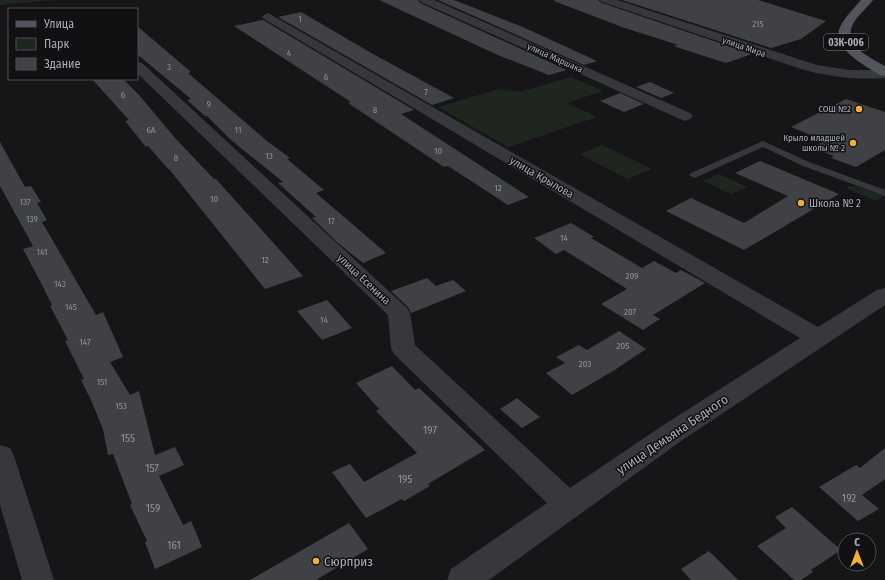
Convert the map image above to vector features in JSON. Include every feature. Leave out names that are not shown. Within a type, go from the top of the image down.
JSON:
[{"type":"main road","name":"03К-006","points":[[867,0],[845,29],[844,38],[850,49],[885,73]]},
{"type":"street","name":"улица Маршака","points":[[425,0],[685,116]]},
{"type":"street","name":"улица Мира","points":[[606,0],[823,72],[843,75],[885,73]]},
{"type":"street","name":"улица Крылова","points":[[268,17],[817,337]]},
{"type":"street","name":"улица Есенина","points":[[138,67],[399,312],[403,348],[567,504]]},
{"type":"street","name":"улица Демьяна Бедного","points":[[463,580],[567,504],[817,337],[885,295]]},
{"type":"street","points":[[0,456],[38,580]]},
{"type":"lane","points":[[694,175],[762,144],[806,164],[885,193]]},
{"type":"green space","points":[[0,0],[53,0],[0,5]]},
{"type":"green space","points":[[571,77],[603,91],[567,103],[597,117],[508,147],[438,107],[499,89],[519,92]]},
{"type":"green space","points":[[602,145],[652,169],[628,179],[579,154]]},
{"type":"green space","points":[[719,174],[747,187],[731,194],[703,181]]},
{"type":"green space","points":[[850,186],[858,187],[884,196],[876,201],[846,188]]},
{"type":"building","points":[[379,0],[418,0],[420,3],[567,70],[549,75],[500,56]]},
{"type":"building","points":[[438,0],[454,0],[523,27],[597,61],[584,65]]},
{"type":"building","points":[[554,0],[598,0],[602,3],[752,54],[726,63],[673,46],[678,45],[622,27]]},
{"type":"building","points":[[622,0],[758,0],[826,21],[801,39],[771,48]]},
{"type":"building","points":[[301,12],[373,54],[454,98],[432,105],[278,17]]},
{"type":"building","points":[[263,20],[414,110],[401,114],[529,197],[508,205],[448,166],[444,167],[348,103],[351,102],[234,26]]},
{"type":"building","points":[[138,27],[191,72],[188,73],[267,141],[290,158],[287,159],[324,190],[316,193],[386,253],[363,263],[338,243],[312,218],[316,217],[278,183],[283,182],[231,140],[207,116],[205,116],[187,100],[191,99],[138,55]]},
{"type":"building","points":[[93,80],[124,80],[139,95],[176,139],[214,179],[216,179],[303,276],[265,289],[169,169],[148,146],[146,147],[125,121],[129,120]]},
{"type":"building","points":[[650,82],[674,93],[661,98],[636,87]]},
{"type":"building","points":[[620,93],[644,104],[624,112],[600,101]]},
{"type":"building","points":[[846,99],[885,112],[885,150],[856,167],[831,158],[834,156],[811,148],[825,141],[791,127]]},
{"type":"building","points":[[0,142],[25,187],[31,186],[41,202],[37,203],[47,220],[42,222],[96,315],[103,312],[123,357],[110,362],[130,395],[139,391],[155,455],[175,447],[184,465],[159,476],[183,525],[191,521],[202,547],[155,569],[145,542],[147,541],[130,505],[132,504],[113,454],[108,455],[103,429],[81,380],[84,379],[65,341],[68,340],[23,249],[33,246],[0,186]]},
{"type":"building","name":"Школа № 2","points":[[760,161],[839,194],[744,250],[666,211],[691,198],[744,223],[788,196],[735,173]]},
{"type":"building","points":[[571,223],[594,237],[591,238],[642,268],[654,261],[676,273],[681,270],[705,283],[653,315],[660,319],[643,330],[601,304],[627,289],[564,250],[556,254],[534,238]]},
{"type":"building","points":[[427,278],[436,286],[453,280],[466,291],[411,313],[408,307],[391,291]]},
{"type":"building","points":[[327,300],[352,328],[322,340],[297,311]]},
{"type":"building","points":[[619,331],[646,349],[613,371],[572,395],[546,373],[565,363],[556,357],[579,345],[587,350]]},
{"type":"building","points":[[392,366],[415,390],[419,388],[485,450],[428,484],[430,486],[404,501],[402,499],[366,518],[332,472],[350,464],[364,482],[417,453],[376,411],[379,409],[356,383]]},
{"type":"building","points":[[517,398],[540,417],[522,428],[500,409]]},
{"type":"building","points":[[885,448],[885,479],[862,495],[879,509],[858,521],[819,487],[856,465],[860,468]]},
{"type":"building","points":[[792,507],[837,546],[837,553],[811,570],[813,572],[801,580],[794,580],[757,546],[786,528],[775,517]]},
{"type":"building","name":"Сюрприз","points":[[349,523],[368,549],[316,580],[250,580]]},
{"type":"building","points":[[709,551],[738,580],[691,580],[681,569]]},
{"type":"place","name":"СОШ №2","points":[[859,109]]},
{"type":"place","name":"Крыло младшей школы № 2","points":[[853,143]]},
{"type":"place","name":"Школа № 2","points":[[801,203]]},
{"type":"place","name":"Сюрприз","points":[[316,561]]}]
